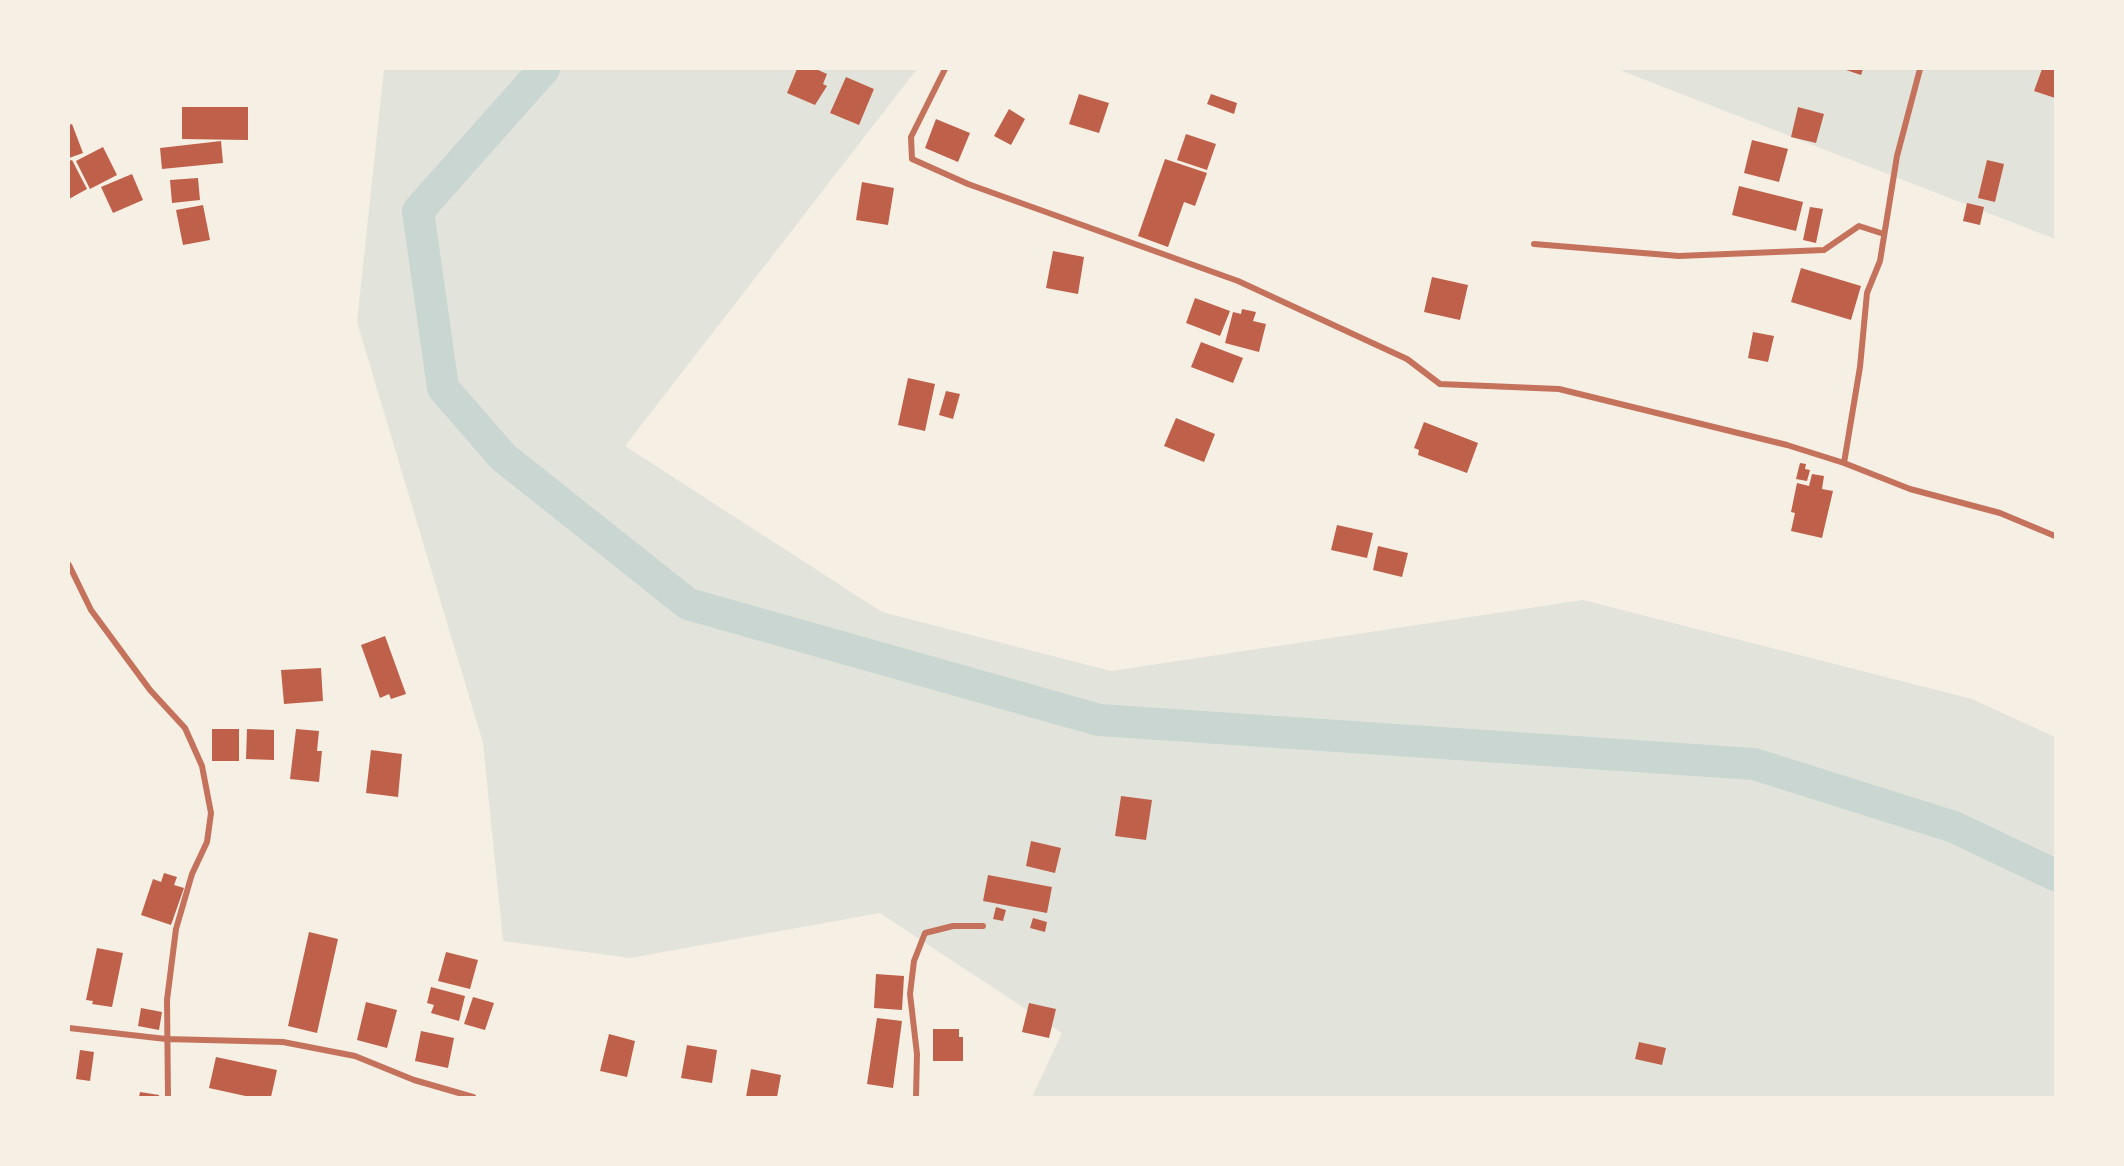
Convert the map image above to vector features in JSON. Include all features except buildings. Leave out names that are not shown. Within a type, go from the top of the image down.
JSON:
[{"type":"street","points":[[945,69],[911,137],[912,159],[968,184],[1238,281],[1407,359],[1440,384],[1559,389],[1787,445],[1844,463],[1910,489],[2000,513],[2055,536]]},
{"type":"street","points":[[1844,463],[1860,367],[1867,293],[1880,261],[1896,156],[1920,69]]},
{"type":"street","points":[[1534,244],[1679,256],[1824,250],[1859,226],[1884,234]]},
{"type":"street","points":[[69,565],[91,610],[150,690],[185,728],[202,766],[211,813],[207,842],[192,874],[176,928],[167,1000],[168,1097]]},
{"type":"street","points":[[916,1097],[917,1054],[910,994],[914,961],[925,933],[953,926],[983,926]]},
{"type":"street","points":[[69,1028],[166,1039],[283,1042],[355,1056],[414,1080],[473,1097]]},
{"type":"shaded area","points":[[384,69],[917,69],[625,446],[882,612],[1111,671],[1583,600],[1972,699],[2055,737],[2055,1097],[1032,1097],[1062,1033],[880,913],[630,958],[503,941],[483,743],[357,322]]},
{"type":"shaded area","points":[[1617,69],[2055,69],[2055,239]]},
{"type":"waterway","points":[[544,69],[418,211],[443,388],[503,457],[688,604],[1099,720],[1754,764],[1954,827],[2055,875]]}]
